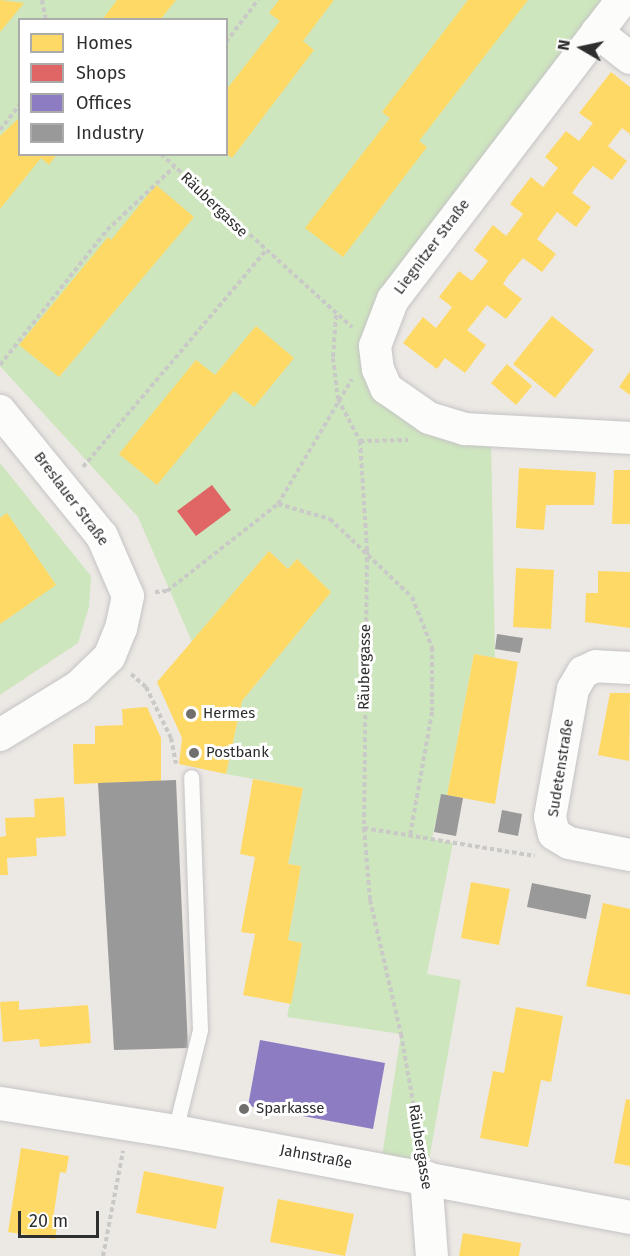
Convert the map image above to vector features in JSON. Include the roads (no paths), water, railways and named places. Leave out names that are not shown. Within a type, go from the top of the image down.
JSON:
[{"type":"street","name":"Liegnitzer Straße","points":[[622,0],[393,298],[375,346],[378,369],[386,388],[429,418],[465,429],[630,438]]},
{"type":"street","points":[[597,32],[630,58]]},
{"type":"street","name":"Breslauer Straße","points":[[0,411],[102,536],[128,596],[122,628],[109,657],[78,687],[0,735]]},
{"type":"street","name":"Sudetenstraße","points":[[630,668],[596,666],[583,672],[573,689],[550,817],[554,834],[569,843],[630,855]]},
{"type":"street","name":"Jahnstraße","points":[[0,1102],[175,1131],[630,1217]]},
{"type":"street","name":"Räubergasse","points":[[426,1177],[432,1256]]},
{"type":"lane","points":[[175,1131],[200,1030],[191,777]]},
{"type":"place","name":"Hermes","points":[[191,714]]},
{"type":"place","name":"Postbank","points":[[194,753]]},
{"type":"place","name":"Sparkasse","points":[[244,1109]]}]
